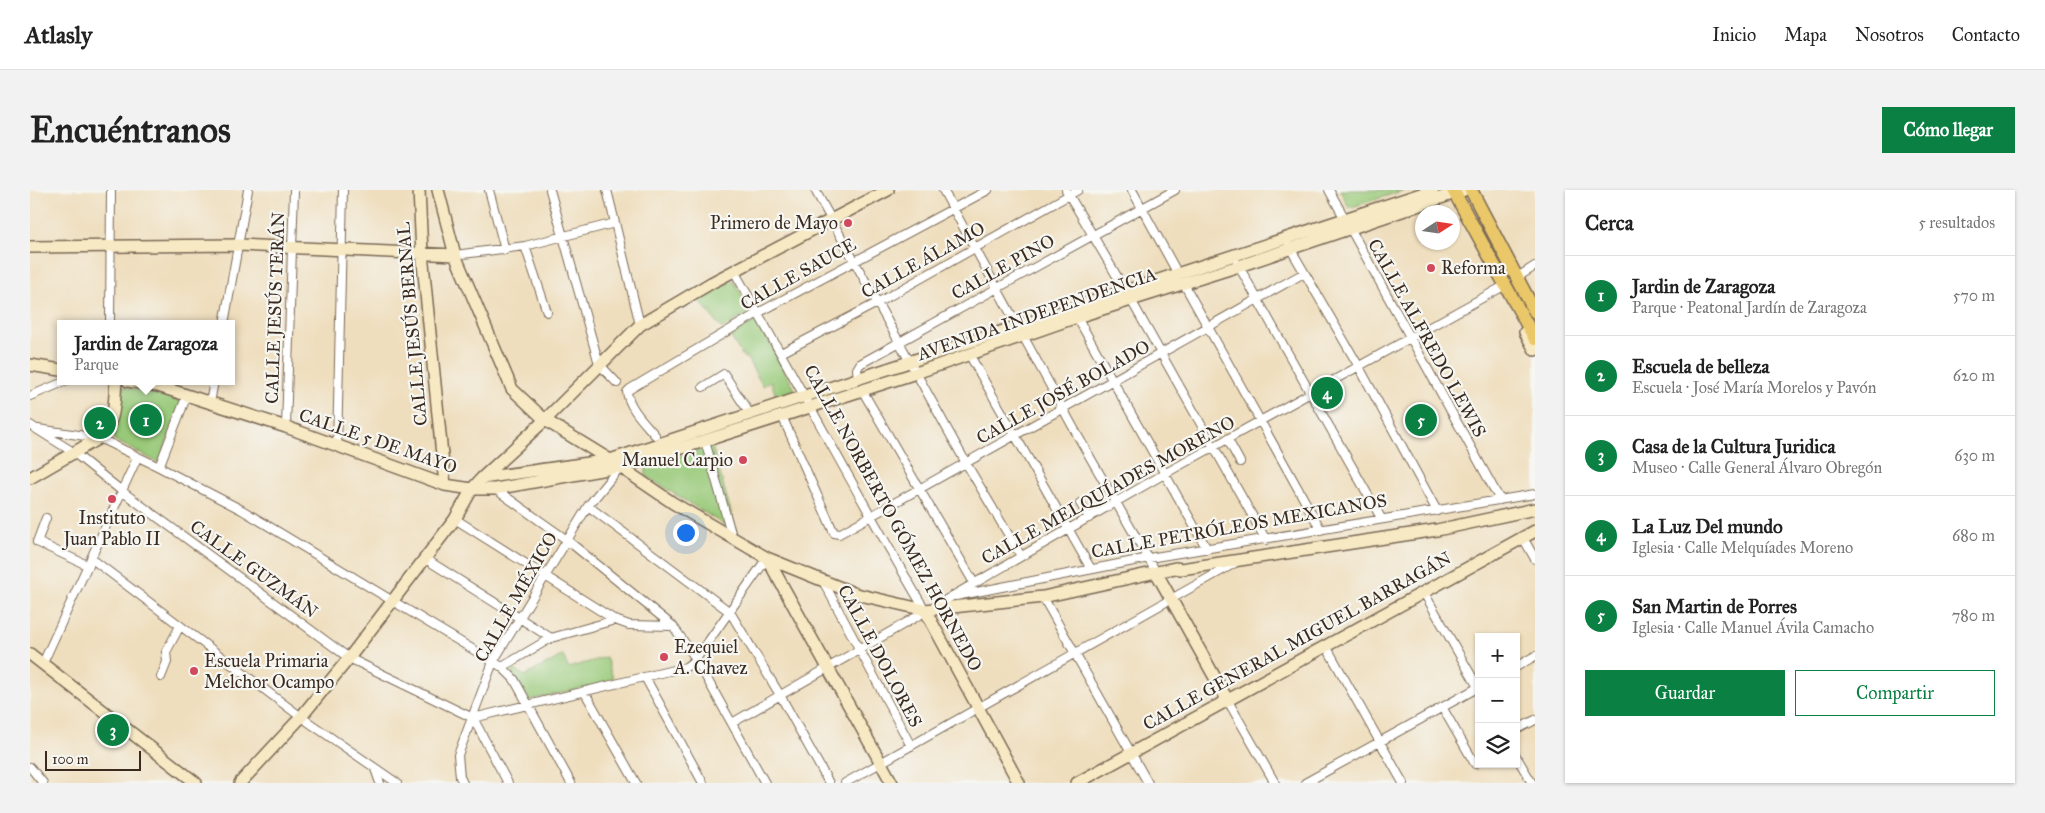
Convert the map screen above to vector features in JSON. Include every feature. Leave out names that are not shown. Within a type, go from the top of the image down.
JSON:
[{"type":"main road","name":"CALLE JESÚS BERNAL","points":[[419,190],[422,253],[445,485]]},
{"type":"main road","name":"CALLE PETRÓLEOS MEXICANOS","points":[[438,190],[455,255],[512,390],[545,420],[734,540],[767,558],[856,594],[925,610],[1043,597],[1124,579],[1136,581],[1157,575],[1177,574],[1181,569],[1437,530],[1535,509]]},
{"type":"main road","points":[[240,783],[301,717],[349,658],[455,519],[472,489],[545,420],[640,325],[734,271],[888,190]]},
{"type":"main road","name":"AVENIDA INDEPENDENCIA","points":[[1347,225],[1433,190]]},
{"type":"main road","points":[[1472,190],[1534,310]]},
{"type":"main road","points":[[1457,191],[1535,350]]},
{"type":"main road","name":"AVENIDA INDEPENDENCIA","points":[[615,464],[750,414],[807,401],[913,368],[1128,296],[1457,191]]},
{"type":"main road","points":[[420,216],[443,213]]},
{"type":"main road","points":[[30,247],[239,245],[455,255]]},
{"type":"main road","points":[[1502,284],[1535,339]]},
{"type":"main road","name":"AVENIDA INDEPENDENCIA","points":[[913,368],[969,354],[1020,332],[1077,317],[1128,296]]},
{"type":"main road","points":[[30,365],[57,369]]},
{"type":"main road","points":[[30,478],[99,438],[111,424],[116,385]]},
{"type":"main road","name":"CALLE 5 DE MAYO","points":[[145,385],[187,395],[286,427],[445,485],[472,489],[495,489],[615,464]]},
{"type":"main road","name":"AVENIDA INDEPENDENCIA","points":[[615,464],[705,441],[782,416],[807,401]]},
{"type":"main road","points":[[482,478],[615,464]]},
{"type":"main road","name":"CALLE GENERAL MIGUEL BARRAGÁN","points":[[1077,783],[1130,752],[1228,701],[1522,536],[1535,531]]},
{"type":"main road","points":[[767,558],[892,783]]},
{"type":"main road","points":[[1157,575],[1228,701]]},
{"type":"main road","name":"CALLE NORBERTO GÓMEZ HORNEDO","points":[[925,610],[1019,783]]},
{"type":"main road","points":[[30,654],[196,783]]},
{"type":"street","points":[[110,320],[111,190]]},
{"type":"street","points":[[225,320],[248,190]]},
{"type":"street","name":"CALLE JESÚS TERÁN","points":[[286,427],[294,190]]},
{"type":"street","points":[[337,447],[343,190]]},
{"type":"street","points":[[489,190],[505,250]]},
{"type":"street","points":[[550,190],[599,364],[616,384]]},
{"type":"street","points":[[815,190],[966,464],[1021,556]]},
{"type":"street","points":[[944,190],[1062,409],[1149,558],[1157,575]]},
{"type":"street","name":"CALLE SAUCE","points":[[655,435],[636,412],[627,392],[758,313],[988,190]]},
{"type":"street","name":"CALLE ÁLAMO","points":[[781,353],[976,249],[1067,193],[1078,190]]},
{"type":"street","points":[[1132,190],[1321,530]]},
{"type":"street","name":"CALLE PINO","points":[[860,384],[858,368],[860,364],[1092,234],[1175,190]]},
{"type":"street","name":"CALLE ALFREDO LEWIS","points":[[1329,190],[1500,500]]},
{"type":"street","points":[[610,192],[615,224],[640,325]]},
{"type":"street","points":[[1067,193],[1128,296],[1266,540]]},
{"type":"street","points":[[455,255],[505,250],[615,224]]},
{"type":"street","points":[[1289,244],[1358,365],[1437,511]]},
{"type":"street","points":[[525,246],[546,312]]},
{"type":"street","points":[[1237,262],[1256,300],[1381,518]]},
{"type":"street","points":[[1516,278],[1535,266]]},
{"type":"street","name":"CALLE NORBERTO GÓMEZ HORNEDO","points":[[734,271],[870,517],[925,610]]},
{"type":"street","name":"CALLE JOSÉ BOLADO","points":[[782,416],[836,535],[966,464],[1304,273]]},
{"type":"street","name":"CALLE MELQUÍADES MORENO","points":[[732,723],[925,610],[1502,284]]},
{"type":"street","points":[[1077,317],[1207,548]]},
{"type":"street","points":[[969,354],[1091,569]]},
{"type":"street","points":[[702,387],[724,374],[750,414]]},
{"type":"street","points":[[860,384],[974,583]]},
{"type":"street","points":[[30,396],[57,385]]},
{"type":"street","points":[[210,402],[213,385]]},
{"type":"street","points":[[159,467],[187,395]]},
{"type":"street","name":"CALLE GUZMÁN","points":[[30,425],[73,452],[123,492],[349,658],[473,718]]},
{"type":"street","points":[[38,429],[99,438],[159,467],[242,510],[502,667],[514,679],[572,783]]},
{"type":"street","points":[[1228,440],[1240,462]]},
{"type":"street","points":[[705,441],[734,540]]},
{"type":"street","points":[[43,663],[137,458]]},
{"type":"street","name":"CALLE MÉXICO","points":[[463,783],[460,777],[458,755],[493,662],[518,617],[615,464]]},
{"type":"street","points":[[495,489],[567,540],[674,626],[696,659],[765,783]]},
{"type":"street","name":"CALLE PETRÓLEOS MEXICANOS","points":[[949,598],[1149,558],[1266,540],[1381,518],[1437,511],[1535,494]]},
{"type":"street","points":[[1080,503],[1089,518]]},
{"type":"street","points":[[588,506],[730,612],[780,695],[829,783]]},
{"type":"street","points":[[46,518],[37,542],[90,562],[180,626],[301,717],[397,783]]},
{"type":"street","points":[[455,519],[545,574],[615,620],[629,625],[674,626]]},
{"type":"street","points":[[1522,536],[1535,559]]},
{"type":"street","points":[[424,558],[551,638]]},
{"type":"street","points":[[508,783],[473,718],[686,667],[696,659],[767,558]]},
{"type":"street","points":[[845,783],[1242,559]]},
{"type":"street","name":"CALLE DOLORES","points":[[823,581],[911,746]]},
{"type":"street","points":[[1424,591],[1475,683]]},
{"type":"street","points":[[1043,597],[1077,653],[1148,783]]},
{"type":"street","points":[[502,667],[551,638],[615,620]]},
{"type":"street","points":[[161,677],[167,662],[166,652],[180,626]]},
{"type":"street","points":[[1326,646],[1403,783]]},
{"type":"street","points":[[1520,665],[1535,656]]},
{"type":"street","points":[[645,677],[703,783]]},
{"type":"street","points":[[1305,783],[1475,690]]},
{"type":"street","points":[[584,691],[636,783]]},
{"type":"street","points":[[1228,701],[1275,783]]},
{"type":"street","points":[[1442,708],[1475,764]]},
{"type":"street","points":[[1520,728],[1535,720]]},
{"type":"street","points":[[1520,763],[1532,783]]},
{"type":"street","points":[[30,767],[42,783]]},
{"type":"street","points":[[375,768],[380,783]]},
{"type":"green space","points":[[1340,190],[1405,190],[1349,208]]},
{"type":"green space","points":[[733,280],[752,311],[722,329],[699,300]]},
{"type":"green space","points":[[757,320],[798,395],[777,400],[771,381],[763,386],[746,357],[744,358],[730,336]]},
{"type":"green space","points":[[121,386],[182,401],[159,463],[114,440]]},
{"type":"green space","points":[[712,446],[737,533],[646,476],[646,467],[650,465]]},
{"type":"green space","points":[[563,655],[568,668],[606,657],[614,681],[530,700],[511,672],[512,668],[525,676]]},
{"type":"place","name":"Primero de Mayo","points":[[848,223]]},
{"type":"place","name":"Reforma","points":[[1431,268]]},
{"type":"place","name":"La Luz Del mundo","points":[[1327,393]]},
{"type":"place","name":"Jardin de Zaragoza","points":[[146,420]]},
{"type":"place","name":"San Martin de Porres","points":[[1421,420]]},
{"type":"place","name":"Escuela de belleza","points":[[100,423]]},
{"type":"place","name":"Manuel Carpio","points":[[743,460]]},
{"type":"place","name":"Instituto Juan Pablo II","points":[[112,499]]},
{"type":"place","name":"Ezequiel A. Chavez","points":[[664,657]]},
{"type":"place","name":"Escuela Primaria Melchor Ocampo","points":[[194,671]]},
{"type":"place","name":"Casa de la Cultura Juridica","points":[[113,730]]}]
